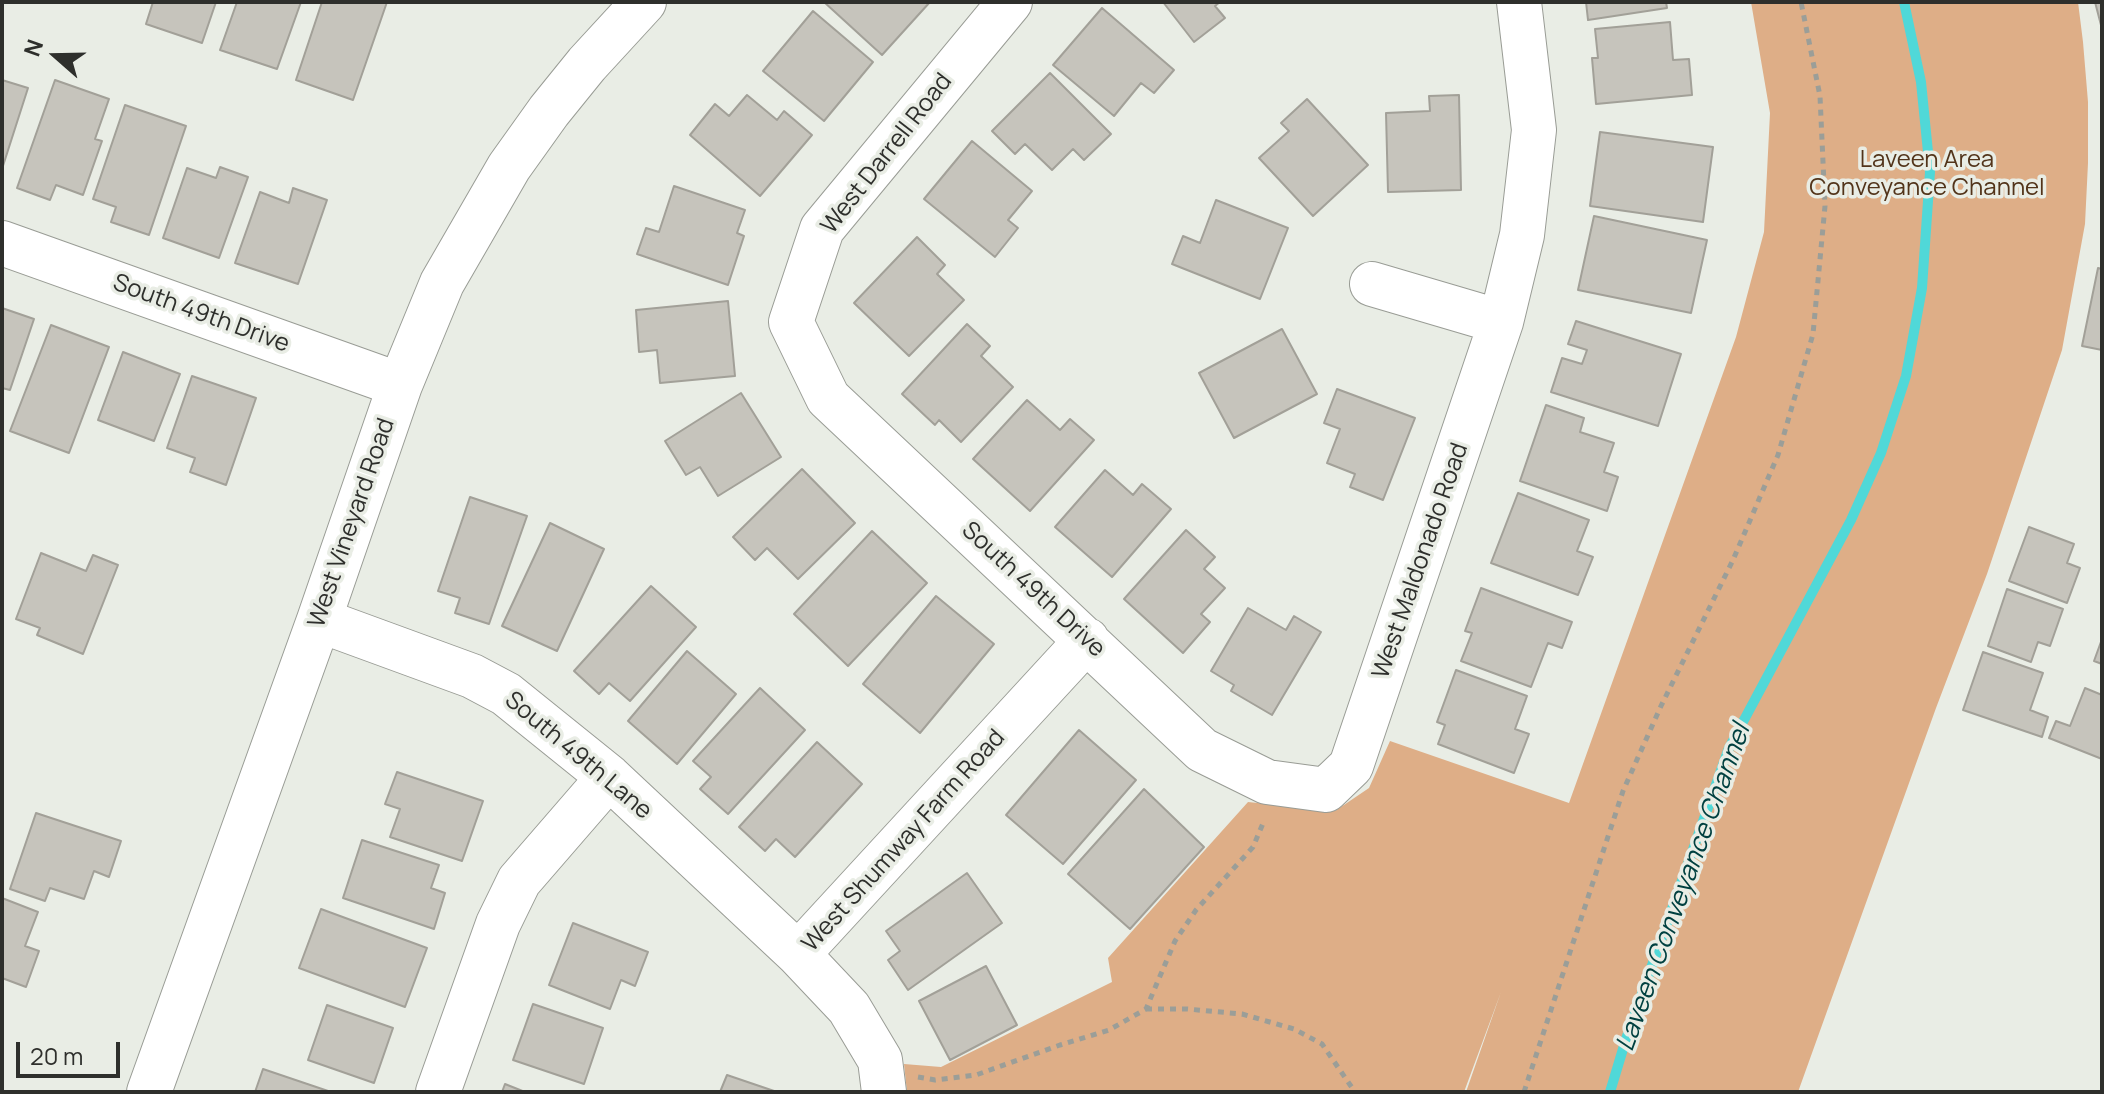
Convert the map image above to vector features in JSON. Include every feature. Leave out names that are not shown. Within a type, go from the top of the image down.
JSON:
[{"type":"street","name":"West Vineyard Road","points":[[149,1092],[400,385],[442,283],[509,167],[587,64],[644,2]]},
{"type":"street","name":"West Darrell Road","points":[[791,322],[822,229],[1010,2]]},
{"type":"street","name":"West Maldonado Road","points":[[1326,790],[1351,766],[1501,322],[1522,235],[1534,130],[1519,2]]},
{"type":"street","name":"South 49th Drive","points":[[2,243],[400,385]]},
{"type":"street","points":[[1372,284],[1501,322]]},
{"type":"street","name":"South 49th Drive","points":[[791,322],[828,398],[1202,750],[1267,782],[1326,790]]},
{"type":"street","name":"South 49th Lane","points":[[319,620],[472,676],[506,694],[609,777],[798,954]]},
{"type":"street","name":"West Shumway Farm Road","points":[[883,1085],[880,1060],[849,1008],[798,954],[1087,640]]},
{"type":"street","points":[[438,1092],[498,924],[519,881],[609,777]]},
{"type":"path","points":[[1524,1092],[1623,791],[1733,560],[1778,455],[1813,334],[1825,206],[1820,96],[1801,2]]},
{"type":"path","points":[[1146,1009],[1175,941],[1196,910],[1253,847],[1264,823],[1267,782]]},
{"type":"path","points":[[883,1085],[903,1074],[935,1080],[976,1075],[1109,1030],[1146,1009],[1187,1009],[1242,1014],[1294,1029],[1322,1044],[1355,1092]]},
{"type":"green space","name":"Laveen Area Conveyance Channel","points":[[1751,2],[2078,2],[2088,102],[2085,224],[2062,350],[1987,574],[1798,1092],[1466,1092],[1501,992],[1464,1092],[907,1092],[904,1064],[941,1067],[1112,982],[1108,958],[1248,802],[1335,811],[1369,788],[1390,741],[1569,803],[1736,337],[1764,232],[1770,113]]},
{"type":"building","points":[[153,2],[216,2],[202,43],[146,24]]},
{"type":"building","points":[[237,2],[301,2],[277,69],[220,50]]},
{"type":"building","points":[[322,2],[387,2],[353,100],[296,80]]},
{"type":"building","points":[[824,2],[930,2],[882,55]]},
{"type":"building","points":[[1163,2],[1220,2],[1215,6],[1225,18],[1194,42]]},
{"type":"building","points":[[1586,2],[1666,2],[1667,8],[1588,20]]},
{"type":"building","points":[[2095,2],[2102,2],[2102,29]]},
{"type":"building","points":[[1102,8],[1174,70],[1154,93],[1141,83],[1114,116],[1053,65]]},
{"type":"building","points":[[813,11],[873,62],[824,121],[763,71]]},
{"type":"building","points":[[1670,22],[1673,60],[1689,59],[1692,95],[1596,104],[1592,58],[1598,58],[1595,29]]},
{"type":"building","points":[[1050,73],[1111,134],[1084,160],[1073,149],[1052,170],[1025,144],[1015,154],[992,131]]},
{"type":"building","points":[[2,80],[28,88],[2,169]]},
{"type":"building","points":[[55,80],[109,99],[95,139],[102,141],[83,195],[56,185],[50,200],[17,188]]},
{"type":"building","points":[[747,95],[777,120],[784,111],[812,135],[760,196],[690,135],[715,104],[729,116]]},
{"type":"building","points":[[1459,95],[1461,190],[1388,192],[1386,113],[1430,111],[1429,96]]},
{"type":"building","points":[[1307,99],[1368,165],[1313,216],[1259,158],[1289,131],[1281,123]]},
{"type":"building","points":[[125,105],[186,126],[149,235],[111,222],[116,207],[93,199]]},
{"type":"building","points":[[1600,132],[1713,147],[1703,222],[1590,206]]},
{"type":"building","points":[[972,141],[1032,191],[1008,220],[1018,228],[995,257],[924,199]]},
{"type":"building","points":[[220,167],[248,177],[219,258],[163,238],[187,168],[216,178]]},
{"type":"building","points":[[674,186],[745,210],[737,233],[744,236],[728,285],[637,254],[646,228],[659,232]]},
{"type":"building","points":[[293,188],[327,200],[298,284],[235,263],[260,192],[289,203]]},
{"type":"building","points":[[1216,200],[1288,228],[1260,299],[1172,264],[1183,236],[1200,243]]},
{"type":"building","points":[[1594,216],[1707,240],[1691,313],[1578,290]]},
{"type":"building","points":[[917,237],[945,265],[937,274],[964,300],[909,356],[854,303]]},
{"type":"building","points":[[2098,268],[2102,269],[2102,350],[2082,346]]},
{"type":"building","points":[[728,301],[735,376],[660,383],[657,350],[639,352],[636,310]]},
{"type":"building","points":[[2,308],[34,319],[10,390],[2,388]]},
{"type":"building","points":[[1576,321],[1681,354],[1658,426],[1551,392],[1562,358],[1582,364],[1587,350],[1568,344]]},
{"type":"building","points":[[967,324],[990,346],[981,356],[1013,387],[961,442],[939,420],[935,425],[902,394]]},
{"type":"building","points":[[51,325],[109,347],[69,453],[10,431]]},
{"type":"building","points":[[1282,329],[1317,394],[1234,438],[1199,373]]},
{"type":"building","points":[[123,352],[180,374],[154,441],[98,420]]},
{"type":"building","points":[[192,376],[256,398],[226,485],[190,472],[195,458],[167,448]]},
{"type":"building","points":[[1337,389],[1415,418],[1383,500],[1350,487],[1355,474],[1327,463],[1340,429],[1324,423]]},
{"type":"building","points":[[741,393],[781,457],[718,496],[700,467],[686,475],[665,441]]},
{"type":"building","points":[[1027,400],[1060,430],[1070,419],[1094,440],[1030,511],[973,459]]},
{"type":"building","points":[[1546,405],[1584,418],[1580,432],[1614,443],[1604,472],[1618,477],[1607,511],[1520,481]]},
{"type":"building","points":[[802,469],[855,523],[798,579],[767,548],[755,560],[733,537]]},
{"type":"building","points":[[1105,470],[1133,495],[1142,484],[1171,509],[1112,577],[1055,527]]},
{"type":"building","points":[[1518,493],[1589,520],[1577,551],[1593,557],[1578,595],[1491,563]]},
{"type":"building","points":[[470,497],[527,516],[489,624],[455,613],[460,598],[438,591]]},
{"type":"building","points":[[550,523],[604,549],[557,651],[502,626]]},
{"type":"building","points":[[2029,527],[2074,544],[2067,563],[2080,568],[2067,603],[2009,581]]},
{"type":"building","points":[[1186,530],[1215,557],[1204,569],[1225,588],[1201,614],[1210,622],[1183,653],[1124,599]]},
{"type":"building","points":[[872,531],[927,583],[848,666],[794,614]]},
{"type":"building","points":[[41,553],[86,571],[93,555],[118,565],[83,654],[37,635],[40,628],[16,619]]},
{"type":"building","points":[[651,586],[696,627],[630,701],[609,683],[599,694],[574,671]]},
{"type":"building","points":[[1481,588],[1572,622],[1562,648],[1548,643],[1531,687],[1461,661],[1472,633],[1465,631]]},
{"type":"building","points":[[2007,589],[2063,609],[2050,646],[2038,642],[2031,662],[1988,646]]},
{"type":"building","points":[[936,596],[994,644],[920,733],[863,684]]},
{"type":"building","points":[[1248,608],[1286,630],[1294,616],[1321,632],[1272,715],[1231,691],[1234,685],[1211,671]]},
{"type":"building","points":[[2102,639],[2102,664],[2094,661]]},
{"type":"building","points":[[687,651],[736,694],[677,764],[628,721]]},
{"type":"building","points":[[1983,652],[2043,673],[2030,710],[2048,717],[2042,737],[1963,710]]},
{"type":"building","points":[[1456,670],[1527,696],[1515,729],[1529,734],[1514,773],[1438,744],[1445,725],[1437,722]]},
{"type":"building","points":[[760,688],[805,730],[728,814],[700,789],[711,777],[693,761]]},
{"type":"building","points":[[2085,688],[2102,695],[2102,759],[2049,738],[2056,721],[2070,726]]},
{"type":"building","points":[[1079,730],[1136,780],[1063,864],[1006,815]]},
{"type":"building","points":[[817,742],[862,784],[795,857],[776,839],[765,851],[739,827]]},
{"type":"building","points":[[397,772],[483,801],[462,861],[390,837],[400,809],[385,804]]},
{"type":"building","points":[[1144,789],[1204,847],[1130,929],[1068,874]]},
{"type":"building","points":[[36,813],[121,841],[109,877],[94,871],[84,899],[50,888],[45,901],[10,889]]},
{"type":"building","points":[[362,840],[439,865],[431,888],[445,893],[434,929],[343,898]]},
{"type":"building","points":[[967,873],[1002,923],[908,990],[888,960],[900,951],[886,931]]},
{"type":"building","points":[[2,898],[38,912],[25,946],[39,951],[26,987],[2,978]]},
{"type":"building","points":[[321,909],[427,948],[405,1007],[299,968]]},
{"type":"building","points":[[573,923],[648,952],[635,986],[621,980],[610,1009],[549,985]]},
{"type":"building","points":[[986,966],[1017,1025],[950,1060],[919,1001]]},
{"type":"building","points":[[533,1004],[603,1028],[584,1084],[513,1060]]},
{"type":"building","points":[[327,1005],[393,1028],[374,1083],[308,1060]]},
{"type":"building","points":[[263,1069],[331,1092],[255,1092]]},
{"type":"building","points":[[727,1075],[777,1092],[720,1092]]},
{"type":"building","points":[[505,1084],[525,1092],[502,1092]]},
{"type":"waterway","name":"Laveen Conveyance Channel","points":[[1610,1092],[1729,748],[1851,520],[1881,453],[1906,376],[1922,288],[1930,172],[1921,82],[1904,2]]}]
